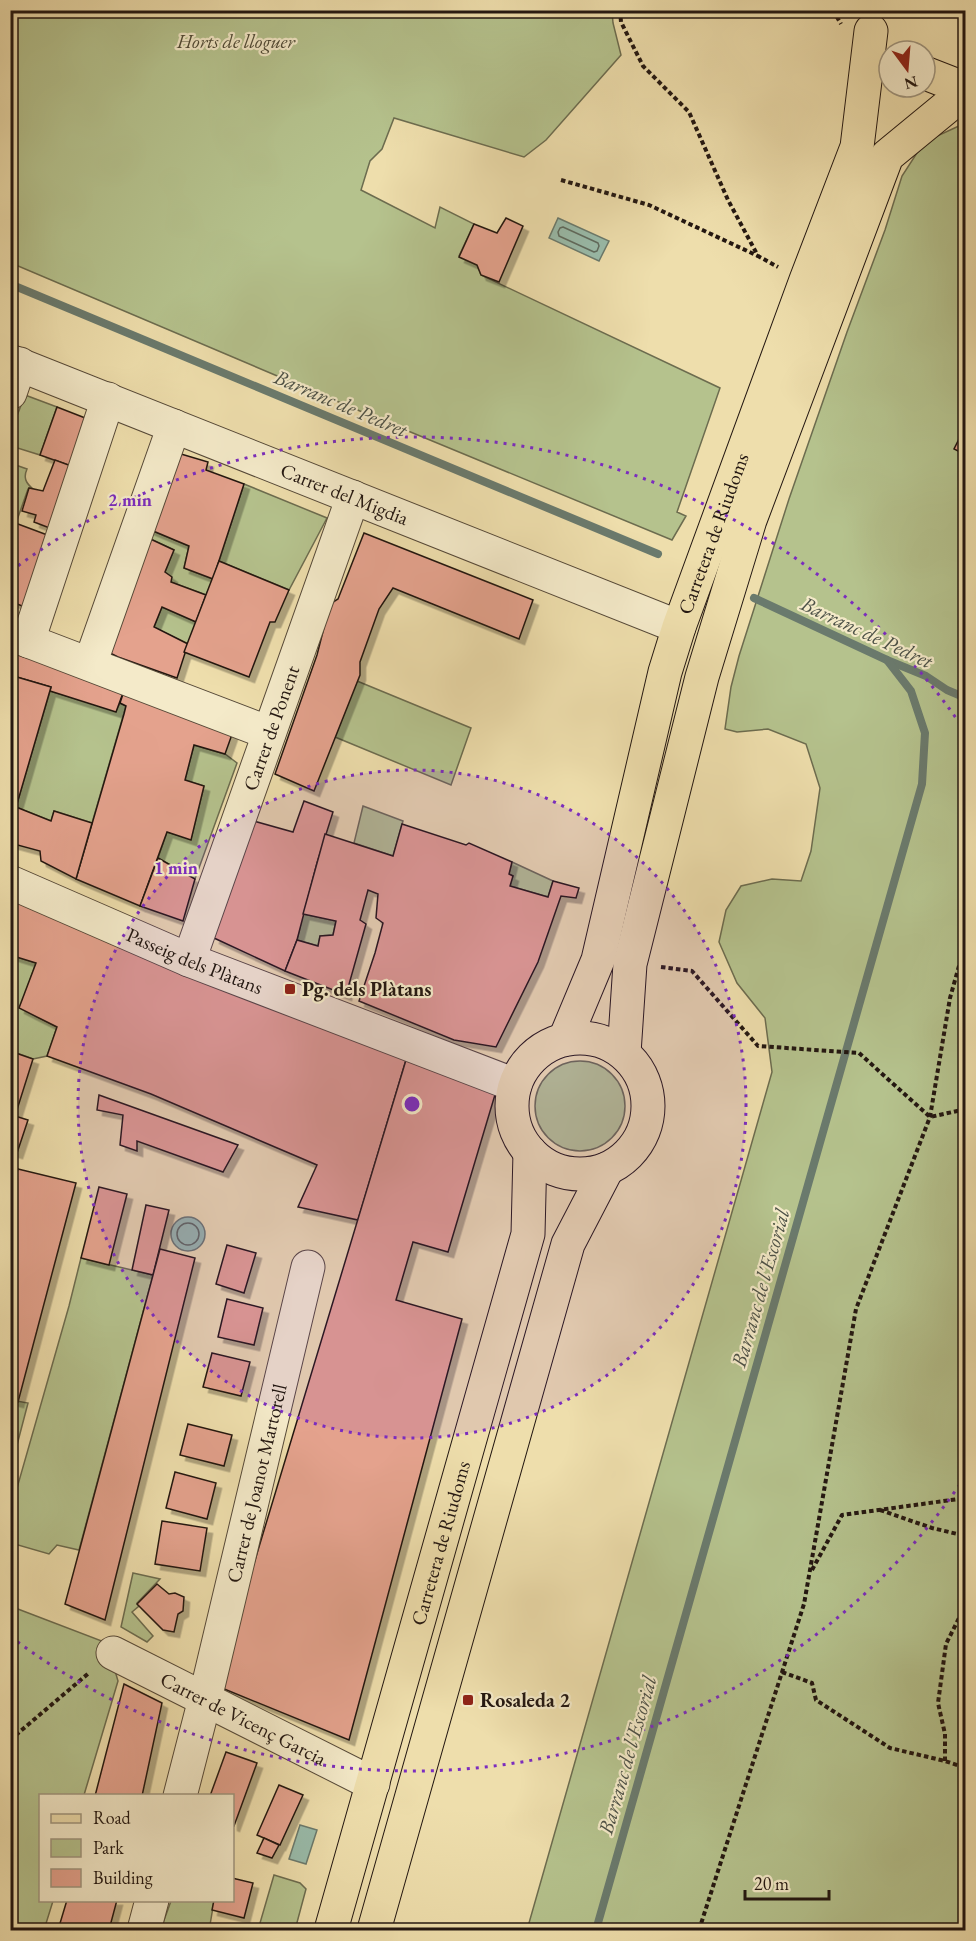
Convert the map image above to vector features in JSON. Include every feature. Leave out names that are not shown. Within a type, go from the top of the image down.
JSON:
[{"type":"main road","name":"Carretera de Riudoms","points":[[565,1039],[598,960],[664,672],[806,280],[857,147],[874,31]]},
{"type":"main road","points":[[937,78],[966,90]]},
{"type":"main road","name":"Carretera de Riudoms","points":[[624,1053],[630,964],[702,677],[750,520],[887,156],[966,90]]},
{"type":"main road","points":[[565,1039],[599,1040],[624,1053],[641,1074],[648,1096],[647,1121],[638,1142],[627,1156],[607,1169],[572,1174],[549,1167],[530,1152],[517,1132],[512,1108],[515,1085],[530,1059],[543,1048],[565,1039]]},
{"type":"main road","name":"Carretera de Riudoms","points":[[331,1930],[528,1234],[530,1152]]},
{"type":"main road","name":"Carretera de Riudoms","points":[[374,1930],[568,1244],[607,1169]]},
{"type":"street","name":"Carrer del Migdia","points":[[14,372],[108,399],[679,627]]},
{"type":"street","points":[[108,399],[19,637],[269,733]]},
{"type":"street","points":[[90,664],[174,426]]},
{"type":"street","name":"Carrer de Ponent","points":[[189,960],[353,497]]},
{"type":"street","name":"Passeig dels Plàtans","points":[[10,882],[189,960],[515,1085]]},
{"type":"street","name":"Carrer de Joanot Martorell","points":[[181,1794],[308,1267]]},
{"type":"street","name":"Carrer de Vicenç Garcia","points":[[113,1653],[373,1784]]},
{"type":"street","points":[[144,1930],[151,1902]]},
{"type":"path","points":[[620,10],[621,22],[643,66],[689,112],[728,200],[758,256]]},
{"type":"path","points":[[747,10],[761,15],[815,10]]},
{"type":"path","points":[[561,180],[649,205],[806,280]]},
{"type":"path","points":[[699,1930],[804,1604],[856,1309],[930,1117],[950,998],[966,941]]},
{"type":"path","points":[[630,964],[692,971],[758,1046],[859,1053],[930,1117]]},
{"type":"path","points":[[930,1117],[966,1109]]},
{"type":"path","points":[[809,1575],[842,1515],[966,1498]]},
{"type":"path","points":[[879,1510],[932,1528],[966,1536]]},
{"type":"path","points":[[945,1761],[945,1734],[938,1703],[946,1644],[961,1614],[966,1582]]},
{"type":"path","points":[[10,1740],[113,1653]]},
{"type":"path","points":[[782,1672],[812,1683],[816,1700],[890,1748],[966,1768]]},
{"type":"green space","name":"Horts de lloguer","points":[[10,11],[612,11],[621,55],[546,140],[524,157],[394,118],[382,149],[370,161],[361,190],[435,228],[440,207],[474,224],[459,256],[477,265],[481,275],[720,388],[677,512],[686,516],[672,540],[11,263]]},
{"type":"green space","points":[[965,124],[965,1930],[527,1930],[772,1072],[765,1018],[737,983],[719,942],[726,910],[741,886],[772,879],[801,881],[811,851],[820,788],[806,744],[768,729],[737,732],[725,729],[731,687],[789,499],[902,176],[924,142]]},
{"type":"green space","points":[[25,395],[57,407],[40,455],[11,446],[10,434]]},
{"type":"green space","points":[[10,463],[27,469],[26,480],[33,489],[28,489],[16,523],[11,521]]},
{"type":"green space","points":[[244,484],[327,518],[289,590],[219,561]]},
{"type":"green space","points":[[146,528],[189,546],[184,568],[213,579],[206,595],[171,582],[165,572],[174,550],[144,536]]},
{"type":"green space","points":[[162,607],[196,622],[188,644],[154,627]]},
{"type":"green space","points":[[357,681],[471,728],[451,785],[335,737]]},
{"type":"green space","points":[[50,691],[116,711],[120,703],[126,706],[92,823],[54,811],[51,821],[16,807]]},
{"type":"green space","points":[[194,745],[225,754],[237,763],[195,879],[158,858],[167,832],[191,839],[204,786],[185,780]]},
{"type":"green space","points":[[363,806],[403,821],[393,856],[354,843]]},
{"type":"green space","points":[[512,862],[553,881],[548,897],[510,886],[513,876],[509,874]]},
{"type":"green space","points":[[303,914],[336,921],[333,935],[320,936],[318,946],[297,940]]},
{"type":"green space","points":[[11,955],[36,963],[20,1008],[57,1027],[47,1056],[33,1059],[11,1051]]},
{"type":"green space","points":[[580,1061],[597,1065],[612,1074],[621,1089],[625,1106],[621,1123],[612,1138],[597,1147],[580,1151],[563,1147],[548,1138],[539,1123],[535,1106],[539,1089],[548,1074],[563,1065]]},
{"type":"green space","points":[[81,1258],[153,1275],[79,1550],[57,1545],[49,1554],[11,1543],[11,1509]]},
{"type":"green space","points":[[11,1400],[28,1403],[11,1468]]},
{"type":"green space","points":[[133,1573],[160,1579],[137,1603],[139,1606],[132,1612],[153,1636],[147,1642],[121,1627]]},
{"type":"green space","points":[[10,1606],[107,1643],[118,1681],[84,1794],[39,1794],[39,1902],[53,1902],[44,1930],[11,1930]]},
{"type":"green space","points":[[274,1875],[300,1883],[306,1889],[295,1930],[258,1930]]},
{"type":"green space","points":[[171,1902],[214,1902],[210,1925],[258,1930],[169,1930],[170,1927],[163,1923]]},
{"type":"water","points":[[558,218],[609,241],[599,261],[549,238]]},
{"type":"water","points":[[188,1217],[200,1222],[205,1234],[200,1246],[188,1251],[176,1246],[171,1234],[176,1222]]},
{"type":"water","points":[[300,1825],[317,1830],[306,1864],[289,1859]]},
{"type":"building","points":[[506,218],[523,226],[499,282],[481,275],[477,265],[459,257],[474,224],[497,233]]},
{"type":"building","points":[[57,407],[98,423],[82,470],[40,455]]},
{"type":"building","points":[[966,425],[966,455],[954,449]]},
{"type":"building","points":[[181,454],[208,462],[206,470],[244,484],[213,579],[184,568],[189,546],[146,528]]},
{"type":"building","points":[[55,460],[82,470],[60,532],[34,522],[36,515],[22,511],[29,488],[43,491]]},
{"type":"building","points":[[10,521],[58,539],[34,611],[10,601],[10,543],[13,537],[10,536]]},
{"type":"building","points":[[364,533],[533,600],[519,639],[393,588],[379,609],[360,662],[360,675],[314,791],[275,774],[317,655],[330,604],[338,599]]},
{"type":"building","points":[[144,536],[174,550],[165,572],[172,577],[171,582],[206,595],[196,622],[162,607],[154,627],[188,644],[177,678],[106,651]]},
{"type":"building","points":[[219,561],[289,590],[275,622],[270,622],[249,677],[184,652]]},
{"type":"building","points":[[10,638],[127,682],[116,712],[50,691],[51,687],[10,675]]},
{"type":"building","points":[[10,675],[51,687],[10,828]]},
{"type":"building","points":[[127,682],[235,726],[225,754],[194,745],[185,780],[204,786],[191,840],[167,832],[140,906],[76,879],[124,714],[126,706],[120,703]]},
{"type":"building","points":[[304,801],[333,812],[297,940],[285,971],[214,938],[250,820],[293,832]]},
{"type":"building","points":[[16,807],[51,821],[54,811],[92,823],[76,879],[41,861],[40,851],[10,843],[10,828]]},
{"type":"building","points":[[402,824],[466,845],[469,843],[512,862],[509,874],[513,876],[510,886],[548,897],[553,881],[579,888],[576,898],[561,896],[538,962],[496,1047],[454,1040],[359,1001],[383,923],[376,918],[378,894],[368,890],[360,920],[366,924],[346,995],[285,971],[297,940],[318,946],[320,936],[333,935],[336,921],[303,914],[325,834],[393,856]]},
{"type":"building","points":[[158,858],[195,879],[183,921],[140,906]]},
{"type":"building","points":[[10,898],[406,1060],[358,1220],[298,1207],[317,1165],[151,1094],[47,1056],[57,1027],[19,1008],[36,963],[10,955]]},
{"type":"building","points":[[10,1051],[33,1059],[15,1116],[28,1120],[17,1153],[10,1151]]},
{"type":"building","points":[[406,1060],[497,1088],[448,1252],[413,1242],[396,1300],[462,1319],[349,1740],[217,1686]]},
{"type":"building","points":[[99,1095],[238,1145],[223,1172],[137,1141],[137,1151],[120,1145],[123,1115],[97,1110]]},
{"type":"building","points":[[10,1166],[18,1169],[10,1196]]},
{"type":"building","points":[[18,1169],[76,1183],[18,1402],[10,1400],[10,1196]]},
{"type":"building","points":[[99,1187],[127,1194],[109,1265],[81,1258]]},
{"type":"building","points":[[146,1205],[169,1210],[153,1275],[132,1270]]},
{"type":"building","points":[[227,1245],[256,1253],[244,1293],[216,1284]]},
{"type":"building","points":[[160,1249],[195,1258],[105,1620],[65,1604]]},
{"type":"building","points":[[227,1299],[263,1308],[254,1345],[218,1337]]},
{"type":"building","points":[[212,1353],[250,1362],[241,1396],[203,1387]]},
{"type":"building","points":[[188,1424],[232,1435],[224,1466],[180,1455]]},
{"type":"building","points":[[175,1472],[216,1483],[207,1519],[166,1508]]},
{"type":"building","points":[[162,1521],[207,1528],[200,1571],[155,1564]]},
{"type":"building","points":[[157,1584],[169,1594],[175,1593],[184,1597],[183,1611],[178,1614],[174,1632],[163,1630],[137,1604]]},
{"type":"building","points":[[124,1684],[162,1703],[142,1794],[96,1794]]},
{"type":"building","points":[[226,1752],[257,1763],[234,1826],[234,1794],[211,1794]]},
{"type":"building","points":[[279,1785],[303,1795],[280,1845],[257,1835]]},
{"type":"building","points":[[264,1838],[279,1845],[272,1858],[257,1853]]},
{"type":"building","points":[[234,1878],[253,1883],[244,1918],[212,1910],[214,1902],[234,1902]]},
{"type":"building","points":[[66,1902],[116,1902],[109,1930],[58,1930]]},
{"type":"waterway","name":"Barranc de Pedret","points":[[10,284],[658,554]]},
{"type":"waterway","name":"Barranc de Pedret","points":[[754,598],[926,676],[947,690],[966,698]]},
{"type":"waterway","name":"Barranc de l'Escorial","points":[[596,1930],[922,784],[925,733],[911,691],[887,660]]},
{"type":"place","name":"Pg. dels Plàtans","points":[[290,989]]},
{"type":"place","name":"Rosaleda 2","points":[[468,1700]]}]
